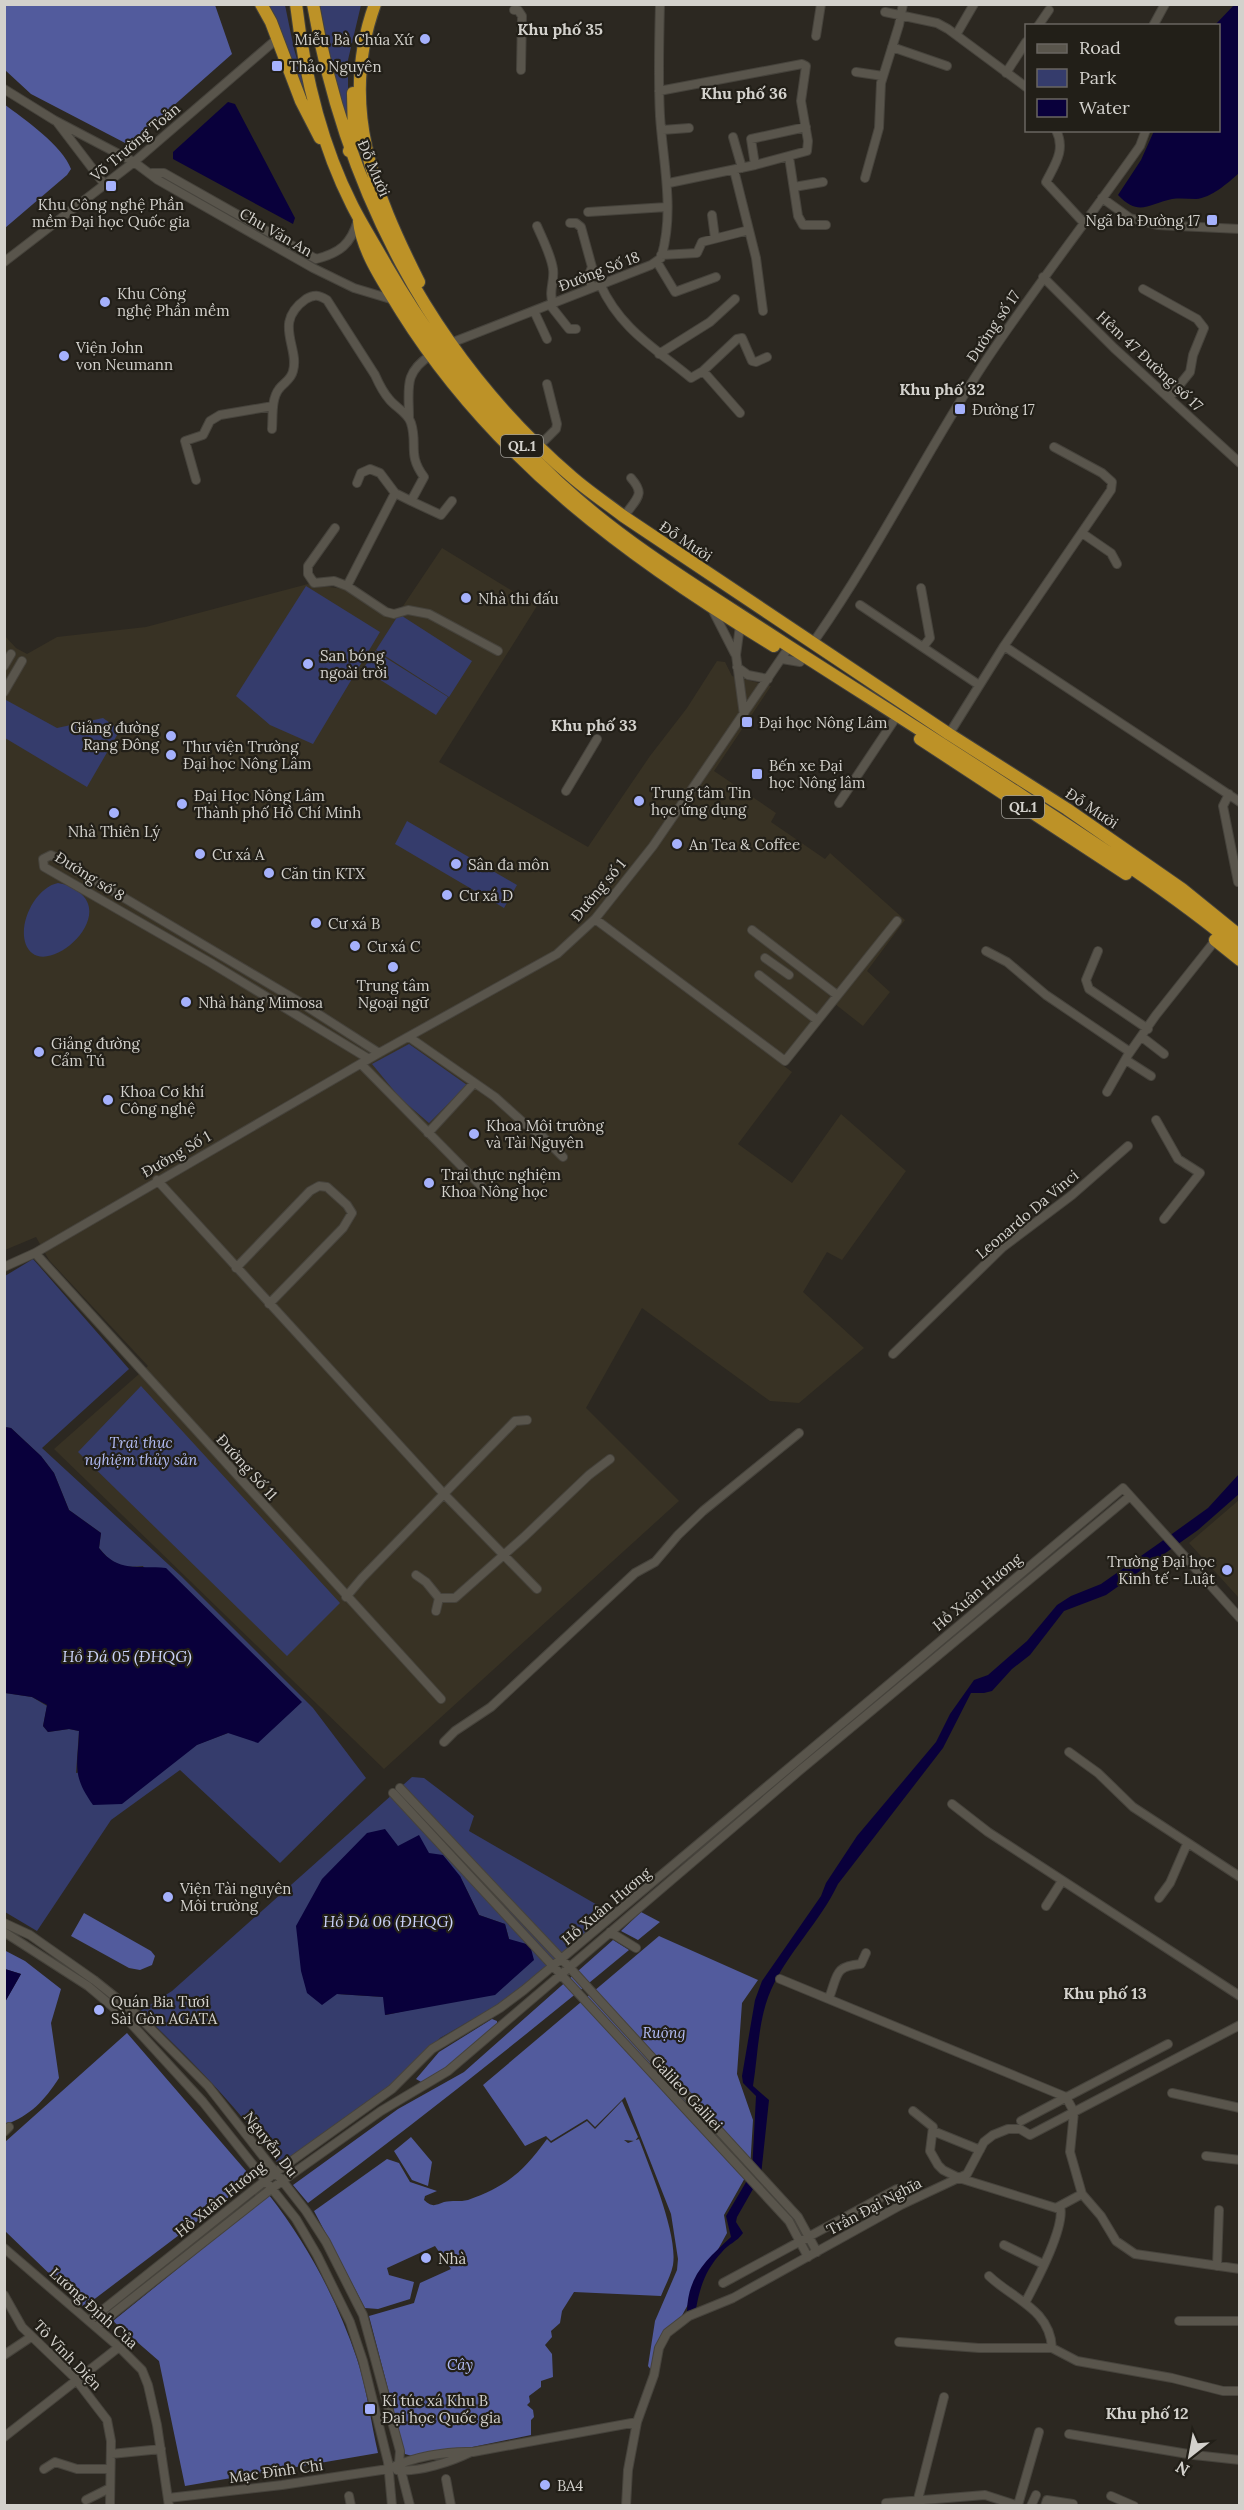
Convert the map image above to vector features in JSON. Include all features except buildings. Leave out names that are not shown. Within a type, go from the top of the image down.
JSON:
[{"type":"highway","name":"QL.1","points":[[255,4],[276,40]]},
{"type":"highway","name":"QL.1","points":[[261,4],[306,111],[337,171]]},
{"type":"highway","name":"QL.1","points":[[290,4],[321,140]]},
{"type":"highway","name":"Đỗ Mười","points":[[296,4],[314,97],[337,171],[359,217],[416,315],[438,347],[490,413],[521,445],[559,483],[618,532],[743,622],[785,652],[802,659],[1108,852],[1218,937],[1239,960]]},
{"type":"highway","name":"Đỗ Mười","points":[[313,4],[333,101],[350,151],[395,256],[424,305],[515,423],[573,478],[674,552],[757,602]]},
{"type":"highway","points":[[350,151],[354,137],[354,60],[368,4]]},
{"type":"highway","name":"Đỗ Mười","points":[[375,4],[362,61],[361,103],[368,160],[376,189],[392,227],[424,293],[453,343],[573,469],[628,511],[757,602],[1077,815],[1182,889],[1239,936]]},
{"type":"highway","name":"Đỗ Mười","points":[[359,217],[361,238],[395,300],[431,355],[492,429],[546,484],[625,548],[711,607],[743,622]]},
{"type":"highway","points":[[743,622],[757,602]]},
{"type":"highway","points":[[785,652],[800,630]]},
{"type":"highway","points":[[802,659],[815,640]]},
{"type":"highway","name":"Đỗ Mười","points":[[802,659],[893,722],[1239,949]]},
{"type":"highway","name":"Đỗ Mười","points":[[950,731],[1103,825],[1175,874],[1239,926]]},
{"type":"street","name":"Đường Số 18","points":[[453,343],[480,330],[596,286],[659,258],[669,183],[658,91],[660,4]]},
{"type":"street","points":[[816,36],[821,4]]},
{"type":"street","points":[[865,178],[879,128],[883,76],[903,4]]},
{"type":"street","points":[[957,35],[974,4]]},
{"type":"street","points":[[1154,24],[1165,4]]},
{"type":"street","points":[[514,10],[518,10],[522,16],[521,70]]},
{"type":"street","points":[[1041,24],[1049,10]]},
{"type":"street","points":[[885,12],[937,24],[957,35],[1025,86]]},
{"type":"street","name":"Võ Trường Toản","points":[[4,262],[105,186],[276,40]]},
{"type":"street","points":[[1006,73],[1025,44]]},
{"type":"street","points":[[892,46],[947,66]]},
{"type":"street","points":[[658,91],[802,64],[806,66],[801,101],[808,141],[807,151],[738,169],[669,183]]},
{"type":"street","points":[[856,72],[883,76]]},
{"type":"street","name":"Chu Văn An","points":[[4,88],[54,120],[134,162],[159,180],[313,268],[354,288],[395,300]]},
{"type":"street","name":"Chu Văn An","points":[[54,120],[105,186]]},
{"type":"street","points":[[755,165],[751,139],[806,127]]},
{"type":"street","points":[[662,130],[689,128]]},
{"type":"street","points":[[1057,132],[1061,141],[1060,153],[1046,182],[1084,223]]},
{"type":"street","name":"Đường số 17","points":[[815,640],[845,595],[939,435],[1043,277],[1140,146],[1145,132]]},
{"type":"street","points":[[733,137],[756,258],[763,311]]},
{"type":"street","points":[[789,157],[795,181],[798,216],[804,225],[826,225]]},
{"type":"street","name":"Chu Văn An","points":[[152,173],[164,173],[316,259],[345,247],[351,239],[359,217]]},
{"type":"street","points":[[794,187],[823,182]]},
{"type":"street","points":[[1102,198],[1130,218],[1157,225],[1239,229]]},
{"type":"street","points":[[588,212],[667,207]]},
{"type":"street","points":[[711,215],[715,238]]},
{"type":"street","points":[[570,223],[576,223],[581,227],[591,267],[588,277],[628,326],[659,354],[691,378],[703,371],[737,339],[742,338],[752,361],[756,362],[767,357]]},
{"type":"street","points":[[537,226],[553,266],[554,278],[550,297],[552,304],[569,329],[576,329]]},
{"type":"street","points":[[716,277],[675,292],[659,258],[698,253],[702,242],[749,230]]},
{"type":"street","points":[[313,268],[316,259]]},
{"type":"street","name":"Hẻm 47 Đường số 17","points":[[1043,277],[1239,464]]},
{"type":"street","points":[[1143,289],[1197,319],[1204,328],[1193,355],[1190,372],[1169,398]]},
{"type":"street","points":[[272,429],[273,406],[277,391],[293,372],[294,363],[288,333],[292,316],[298,305],[311,296],[319,295],[327,300],[375,375],[380,388],[390,401],[409,418]]},
{"type":"street","points":[[659,354],[710,322],[735,299]]},
{"type":"street","points":[[534,311],[547,339]]},
{"type":"street","points":[[411,501],[424,477],[413,457],[413,432],[409,418],[411,377],[417,364],[431,355]]},
{"type":"street","points":[[703,371],[740,413]]},
{"type":"street","points":[[544,441],[556,429],[557,424],[547,384]]},
{"type":"street","points":[[196,480],[185,441],[203,435],[210,421],[220,415],[273,406]]},
{"type":"street","points":[[950,731],[1004,646],[1112,490],[1112,482],[1101,473],[1054,447]]},
{"type":"street","points":[[357,483],[361,473],[370,469],[380,473],[395,493],[441,515],[452,501]]},
{"type":"street","points":[[628,511],[640,491],[631,478]]},
{"type":"street","points":[[347,586],[395,493]]},
{"type":"street","points":[[335,528],[308,566],[308,574],[314,583],[334,581],[347,586],[386,612],[394,614],[408,610],[429,614],[498,651]]},
{"type":"street","points":[[1082,533],[1111,553],[1117,564]]},
{"type":"street","points":[[921,588],[930,638],[923,647]]},
{"type":"street","points":[[860,605],[979,685]]},
{"type":"street","points":[[711,607],[736,655]]},
{"type":"street","points":[[743,622],[736,655],[744,715]]},
{"type":"street","points":[[1004,646],[1239,802]]},
{"type":"street","name":"Đường số 1","points":[[361,1064],[544,962],[571,942],[595,919],[652,846],[768,680],[785,652]]},
{"type":"street","points":[[4,666],[11,654]]},
{"type":"street","points":[[4,692],[22,661]]},
{"type":"street","points":[[737,667],[748,675],[768,680]]},
{"type":"street","points":[[839,802],[893,722]]},
{"type":"street","points":[[566,791],[597,739]]},
{"type":"street","points":[[1229,794],[1223,806],[1238,882]]},
{"type":"street","name":"Đường số 8","points":[[369,1059],[293,1011],[44,867],[44,859],[51,855],[298,1001],[379,1053]]},
{"type":"street","points":[[595,919],[785,1061],[897,921]]},
{"type":"street","points":[[752,930],[837,995]]},
{"type":"street","points":[[1107,1092],[1128,1056],[1163,1006],[1218,937]]},
{"type":"street","points":[[986,951],[1007,962],[1151,1076]]},
{"type":"street","points":[[1098,951],[1086,980],[1089,989],[1148,1029]]},
{"type":"street","points":[[211,963],[216,952]]},
{"type":"street","points":[[765,958],[789,975]]},
{"type":"street","points":[[759,975],[817,1020]]},
{"type":"street","points":[[293,1011],[298,1001]]},
{"type":"street","points":[[409,1037],[501,1101],[563,1157]]},
{"type":"street","points":[[1142,1037],[1164,1054]]},
{"type":"street","points":[[361,1064],[481,1186]]},
{"type":"street","name":"Đường Số 1","points":[[4,1267],[34,1253],[361,1064]]},
{"type":"street","points":[[428,1133],[474,1083]]},
{"type":"street","points":[[1156,1120],[1178,1159],[1200,1173],[1164,1219]]},
{"type":"street","name":"Leonardo Da Vinci","points":[[893,1354],[1003,1248],[1072,1195],[1128,1146]]},
{"type":"street","points":[[157,1180],[444,1494],[537,1589]]},
{"type":"street","points":[[236,1268],[310,1191],[317,1187],[323,1186],[331,1189],[347,1205],[352,1214],[343,1228],[269,1304]]},
{"type":"street","name":"Đường Số 11","points":[[34,1253],[441,1699]]},
{"type":"street","points":[[346,1597],[515,1421],[527,1420]]},
{"type":"street","points":[[444,1742],[455,1731],[491,1707],[635,1573],[663,1555],[678,1534],[703,1511],[799,1433]]},
{"type":"street","points":[[439,1598],[455,1598],[589,1475],[610,1459]]},
{"type":"street","name":"Hồ Xuân Hương","points":[[93,2324],[265,2180],[392,2089],[432,2049],[500,2008],[552,1968],[796,1767],[1130,1496],[1123,1488],[796,1767],[570,1968],[448,2071],[416,2089],[282,2181],[93,2324]]},
{"type":"street","points":[[1130,1496],[1239,1618]]},
{"type":"street","points":[[416,1575],[426,1582],[439,1598]]},
{"type":"street","points":[[436,1611],[439,1598]]},
{"type":"street","points":[[1068,1752],[1098,1773],[1132,1807],[1239,1878]]},
{"type":"street","name":"Galileo Galilei","points":[[808,2257],[783,2215],[552,1968],[397,1791],[570,1968],[791,2209],[798,2217],[817,2252]]},
{"type":"street","points":[[952,1804],[988,1832],[1239,1996]]},
{"type":"street","points":[[1159,1898],[1170,1883],[1187,1844]]},
{"type":"street","points":[[1046,1906],[1062,1881]]},
{"type":"street","name":"Nguyễn Du","points":[[4,1923],[30,1935],[134,2012],[208,2086],[306,2211],[326,2242],[363,2315],[400,2451],[400,2467],[410,2505]]},
{"type":"street","name":"Nguyễn Du","points":[[4,1932],[88,1986],[126,2018],[203,2102],[296,2219],[317,2254],[350,2322],[363,2361],[388,2469],[392,2505]]},
{"type":"street","points":[[610,1932],[636,1948]]},
{"type":"street","points":[[828,1998],[842,1968],[848,1964],[861,1964],[866,1953]]},
{"type":"street","points":[[780,1979],[1066,2097],[1074,2112],[1070,2152],[1082,2194],[1101,2216],[1116,2241],[1135,2254],[1239,2270]]},
{"type":"street","points":[[500,2008],[509,2020]]},
{"type":"street","points":[[126,2018],[134,2012]]},
{"type":"street","name":"Trần Đại Nghĩa","points":[[626,2505],[628,2470],[637,2422],[654,2375],[659,2348],[667,2333],[689,2316],[734,2298],[901,2205],[967,2174],[984,2142],[993,2135],[1008,2129],[1020,2129],[1030,2135],[1239,2025]]},
{"type":"street","points":[[1021,2121],[1168,2044]]},
{"type":"street","points":[[406,2075],[416,2089]]},
{"type":"street","points":[[1172,2093],[1239,2108]]},
{"type":"street","points":[[913,2111],[931,2124],[933,2131],[929,2148],[934,2160],[943,2170],[959,2178],[1056,2208],[1082,2194]]},
{"type":"street","points":[[933,2131],[980,2150]]},
{"type":"street","points":[[1206,2156],[1239,2160]]},
{"type":"street","points":[[723,2283],[897,2188]]},
{"type":"street","points":[[1026,2301],[1061,2217],[1060,2206]]},
{"type":"street","points":[[783,2215],[791,2209]]},
{"type":"street","points":[[1217,2266],[1219,2210]]},
{"type":"street","points":[[296,2219],[306,2211]]},
{"type":"street","points":[[1004,2245],[1043,2264]]},
{"type":"street","name":"Lương Định Của","points":[[4,2247],[119,2347],[142,2370],[148,2385],[161,2449],[168,2502]]},
{"type":"street","points":[[989,2276],[999,2286],[1026,2301],[1042,2320],[1051,2337],[1052,2348]]},
{"type":"street","name":"Tô Vĩnh Diện","points":[[4,2295],[13,2313],[31,2337],[76,2380],[107,2420],[111,2454],[110,2505]]},
{"type":"street","points":[[1179,2321],[1239,2321]]},
{"type":"street","points":[[4,2355],[31,2337]]},
{"type":"street","points":[[899,2342],[979,2348],[1052,2348],[1077,2361],[1172,2378],[1223,2391],[1239,2391]]},
{"type":"street","points":[[4,2437],[119,2347]]},
{"type":"street","points":[[918,2499],[944,2397]]},
{"type":"street","name":"Mạc Đĩnh Chi","points":[[168,2502],[457,2459],[472,2452],[637,2422]]},
{"type":"street","points":[[886,2503],[985,2495],[1019,2505],[1039,2432]]},
{"type":"street","points":[[1069,2434],[1194,2455],[1239,2460]]},
{"type":"street","points":[[111,2454],[161,2449]]},
{"type":"street","points":[[44,2469],[57,2462],[77,2469],[111,2469]]},
{"type":"street","points":[[446,2479],[451,2505]]},
{"type":"street","points":[[86,2500],[110,2488]]},
{"type":"street","points":[[1031,2505],[1036,2495]]},
{"type":"street","points":[[349,2496],[351,2505]]},
{"type":"street","points":[[1111,2496],[1134,2505]]},
{"type":"street","points":[[1045,2505],[1047,2500],[1073,2504]]},
{"type":"shaded area","points":[[442,548],[537,606],[439,762],[588,847],[650,756],[687,708],[717,661],[725,662],[732,676],[771,686],[714,771],[776,813],[771,822],[825,859],[830,853],[905,920],[867,971],[890,992],[863,1026],[830,1000],[780,1063],[792,1072],[738,1144],[792,1183],[841,1114],[906,1171],[842,1260],[827,1252],[803,1292],[864,1348],[799,1403],[770,1401],[642,1308],[586,1408],[679,1501],[384,1769],[54,1449],[148,1366],[49,1260],[36,1237],[5,1250],[4,635],[16,648],[27,654],[57,637],[146,627],[308,584],[344,589],[395,618]]},
{"type":"shaded area","name":"Trường Đại học Kinh tế - Luật","points":[[1239,1500],[1239,1598],[1189,1543]]},
{"type":"green space","points":[[4,5],[215,5],[232,54],[129,145],[31,94],[5,70]]},
{"type":"green space","points":[[266,5],[285,5],[294,49],[310,103]]},
{"type":"green space","points":[[320,5],[361,5],[348,60],[348,123],[329,54]]},
{"type":"green space","points":[[4,104],[52,142],[67,160],[71,169],[67,175],[5,228]]},
{"type":"green space","name":"San bóng ngoài trời","points":[[306,586],[380,632],[313,744],[270,725],[236,696]]},
{"type":"green space","points":[[399,614],[472,661],[449,697],[376,650]]},
{"type":"green space","points":[[375,651],[448,697],[436,715],[363,669]]},
{"type":"green space","points":[[6,700],[57,728],[103,718],[120,730],[87,787],[5,738]]},
{"type":"green space","name":"Sân đa môn","points":[[407,821],[517,885],[504,908],[395,844]]},
{"type":"green space","points":[[58,883],[79,892],[88,903],[89,915],[85,927],[66,948],[53,955],[42,957],[32,953],[26,945],[25,925],[33,903],[40,894]]},
{"type":"green space","points":[[409,1044],[467,1085],[429,1123],[400,1098],[372,1064]]},
{"type":"green space","points":[[33,1259],[129,1369],[42,1448],[181,1576],[313,1708],[366,1778],[280,1863],[180,1770],[111,1820],[37,1931],[5,1912],[5,1693],[32,1697],[47,1706],[43,1726],[48,1732],[69,1729],[79,1731],[76,1773],[183,1755],[196,1745],[228,1733],[143,1566],[129,1567],[113,1562],[99,1548],[101,1533],[69,1510],[54,1473],[41,1456],[11,1428],[5,1427],[5,1276]]},
{"type":"green space","name":"Trại thực nghiệm thủy sản","points":[[141,1386],[340,1603],[287,1656],[78,1452]]},
{"type":"green space","points":[[412,1777],[424,1778],[474,1816],[469,1831],[613,1914],[548,1968],[494,2007],[440,2038],[399,2083],[286,2165],[279,2165],[247,2123],[213,2085],[140,2011],[172,1991]],"holes":[[[460,1876],[479,1915],[505,1924],[509,1939],[437,2004],[386,2015],[384,1997],[337,1994]]]},
{"type":"green space","points":[[641,1912],[660,1922],[638,1940],[621,1931]]},
{"type":"green space","points":[[84,1913],[151,1951],[155,1956],[152,1965],[140,1970],[129,1968],[71,1936]]},
{"type":"green space","name":"Ruộng","points":[[659,1936],[758,1980],[742,2003],[737,2074],[753,2120],[750,2169],[724,2215],[727,2233],[679,2321],[660,2337],[652,2371],[648,2366],[655,2321],[677,2270],[678,2259],[671,2214],[625,2097],[595,2127],[587,2119],[551,2141],[546,2136],[525,2146],[483,2085]]},
{"type":"green space","points":[[613,1940],[629,1950],[389,2142],[308,2203],[293,2185],[398,2109],[464,2072]]},
{"type":"green space","points":[[4,1950],[25,1961],[61,1989],[51,2023],[59,2078],[36,2106],[22,2117],[5,2125],[5,2002],[21,1974],[5,1969]]},
{"type":"green space","points":[[492,2019],[497,2021],[497,2026],[466,2055],[423,2083],[416,2079],[439,2052]]},
{"type":"green space","points":[[127,2033],[253,2179],[84,2307],[5,2231],[5,2142]]},
{"type":"green space","name":"Cây","points":[[622,2101],[638,2137],[636,2140],[639,2139],[656,2184],[671,2236],[673,2265],[661,2296],[574,2292],[562,2311],[560,2323],[551,2331],[552,2337],[545,2345],[552,2354],[553,2377],[541,2381],[541,2387],[529,2396],[530,2402],[527,2405],[533,2410],[534,2417],[531,2420],[531,2435],[419,2458],[405,2454],[369,2316],[414,2303],[420,2283],[451,2269],[435,2246],[387,2268],[389,2275],[414,2282],[410,2299],[378,2309],[365,2308],[314,2211],[387,2159],[399,2163],[410,2182],[437,2191],[425,2196],[424,2200],[430,2204],[468,2200],[482,2195],[513,2177],[547,2139],[551,2143],[587,2121],[595,2129]]},
{"type":"green space","points":[[411,2137],[432,2162],[428,2186],[412,2180],[394,2151]]},
{"type":"green space","points":[[269,2195],[309,2253],[331,2294],[360,2370],[378,2453],[185,2486],[159,2361],[113,2321]]},
{"type":"water","points":[[1234,5],[1240,5],[1239,173],[1219,189],[1202,198],[1172,199],[1144,207],[1132,206],[1118,195],[1141,160],[1154,132],[1220,132],[1220,24],[1216,24]]},
{"type":"water","points":[[228,102],[235,104],[295,218],[293,224],[173,159],[173,152]]},
{"type":"water","name":"Hồ Đá 05 (ĐHQG)","points":[[5,1427],[11,1428],[41,1456],[54,1473],[69,1510],[101,1533],[99,1548],[106,1556],[121,1565],[166,1568],[302,1702],[258,1743],[228,1733],[197,1745],[122,1804],[93,1805],[81,1785],[77,1769],[79,1731],[69,1729],[48,1732],[43,1726],[47,1705],[32,1697],[5,1693]]},
{"type":"water","points":[[1239,1474],[1239,1494],[1198,1530],[1106,1595],[1064,1611],[1030,1655],[1012,1669],[992,1691],[971,1693],[943,1748],[838,1884],[778,1976],[767,2001],[761,2025],[753,2086],[769,2100],[761,2175],[737,2217],[736,2222],[743,2233],[724,2249],[712,2265],[702,2285],[696,2309],[687,2311],[688,2299],[695,2278],[706,2261],[731,2237],[726,2216],[752,2172],[756,2096],[743,2083],[742,2076],[755,2000],[762,1981],[821,1896],[826,1883],[857,1836],[936,1742],[950,1714],[974,1680],[988,1675],[1027,1641],[1057,1605],[1071,1596],[1101,1584],[1158,1544],[1208,1508]]},
{"type":"water","name":"Hồ Đá 06 (ĐHQG)","points":[[385,1829],[398,1846],[419,1835],[429,1853],[443,1855],[460,1876],[479,1915],[505,1924],[509,1939],[530,1945],[534,1960],[495,1995],[385,2015],[383,1997],[337,1994],[322,2005],[307,1993],[301,1971],[296,1926],[322,1879],[367,1833]]},
{"type":"water","points":[[4,1969],[21,1974],[5,2002]]},
{"type":"place","name":"Miễu Bà Chúa Xứ","points":[[425,39]]},
{"type":"place","name":"Thảo Nguyên","points":[[277,66]]},
{"type":"place","name":"Khu Công nghệ Phần mềm Đại học Quốc gia","points":[[111,186]]},
{"type":"place","name":"Ngã ba Đường 17","points":[[1212,220]]},
{"type":"place","name":"Khu Công nghệ Phần mềm","points":[[105,302]]},
{"type":"place","name":"Viện John von Neumann","points":[[64,356]]},
{"type":"place","name":"Đường 17","points":[[960,409]]},
{"type":"place","name":"Nhà thi đấu","points":[[466,598]]},
{"type":"place","name":"San bóng ngoài trời","points":[[308,664]]},
{"type":"place","name":"Đại học Nông Lâm","points":[[747,722]]},
{"type":"place","name":"Giảng đường Rạng Đông","points":[[171,736]]},
{"type":"place","name":"Thư viện Trường Đại học Nông Lâm","points":[[171,755]]},
{"type":"place","name":"Bến xe Đại học Nông lâm","points":[[757,774]]},
{"type":"place","name":"Trung tâm Tin học ứng dụng","points":[[639,801]]},
{"type":"place","name":"Đại Học Nông Lâm Thành phố Hồ Chí Minh","points":[[182,804]]},
{"type":"place","name":"Nhà Thiên Lý","points":[[114,813]]},
{"type":"place","name":"An Tea & Coffee","points":[[677,844]]},
{"type":"place","name":"Cư xá A","points":[[200,854]]},
{"type":"place","name":"Sân đa môn","points":[[456,864]]},
{"type":"place","name":"Căn tin KTX","points":[[269,873]]},
{"type":"place","name":"Cư xá D","points":[[447,895]]},
{"type":"place","name":"Cư xá B","points":[[316,923]]},
{"type":"place","name":"Cư xá C","points":[[355,946]]},
{"type":"place","name":"Trung tâm Ngoại ngữ","points":[[393,967]]},
{"type":"place","name":"Nhà hàng Mimosa","points":[[186,1002]]},
{"type":"place","name":"Giảng đường Cẩm Tú","points":[[39,1052]]},
{"type":"place","name":"Khoa Cơ khí Công nghệ","points":[[108,1100]]},
{"type":"place","name":"Khoa Môi trường và Tài Nguyên","points":[[474,1134]]},
{"type":"place","name":"Trại thực nghiệm Khoa Nông học","points":[[429,1183]]},
{"type":"place","name":"Trường Đại học Kinh tế - Luật","points":[[1227,1570]]},
{"type":"place","name":"Viện Tài nguyên Môi trường","points":[[168,1897]]},
{"type":"place","name":"Quán Bia Tươi Sài Gòn AGATA","points":[[99,2010]]},
{"type":"place","name":"Nhà","points":[[426,2258]]},
{"type":"place","name":"Kí túc xá Khu B Đại học Quốc gia","points":[[370,2409]]},
{"type":"place","name":"BA4","points":[[545,2485]]},
{"type":"district","name":"Khu phố 35","points":[[560,29]]},
{"type":"district","name":"Khu phố 36","points":[[744,93]]},
{"type":"district","name":"Khu phố 32","points":[[942,389]]},
{"type":"district","name":"Khu phố 33","points":[[594,725]]},
{"type":"district","name":"Khu phố 13","points":[[1105,1993]]},
{"type":"district","name":"Khu phố 12","points":[[1147,2413]]}]
